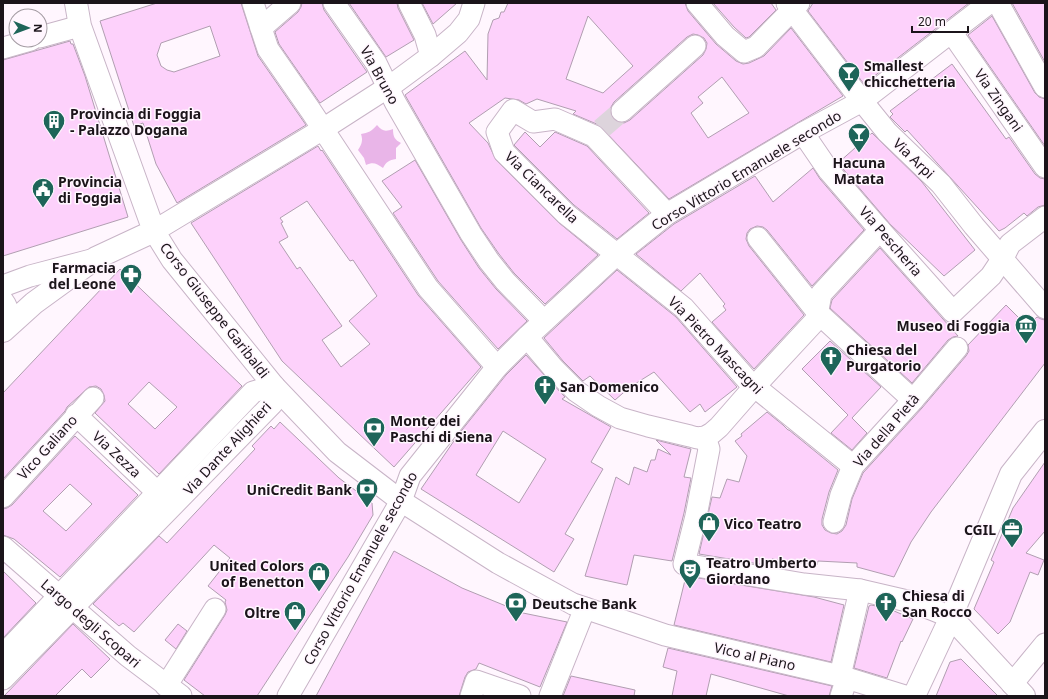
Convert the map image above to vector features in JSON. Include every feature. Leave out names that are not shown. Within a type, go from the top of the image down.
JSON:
[{"type":"street","name":"Corso Giuseppe Garibaldi","points":[[77,3],[80,26],[154,231],[172,260],[274,386],[337,452],[401,501],[498,563],[579,606]]},
{"type":"street","points":[[253,3],[268,49],[428,288],[497,367]]},
{"type":"street","points":[[261,28],[290,3]]},
{"type":"street","name":"Via Bruno","points":[[334,3],[376,63],[395,102],[471,234],[489,261],[505,281],[544,321]]},
{"type":"street","points":[[409,3],[424,32],[431,56]]},
{"type":"street","points":[[697,3],[725,36],[744,52],[756,47],[793,5]]},
{"type":"street","name":"Corso Vittorio Emanuele secondo","points":[[288,696],[401,501],[410,476],[497,367],[527,337],[617,254],[667,214],[803,133],[862,101],[989,3]]},
{"type":"street","points":[[998,3],[1045,87]]},
{"type":"street","name":"Via Arpi","points":[[793,5],[862,101],[887,132],[941,184],[974,226],[1045,308]]},
{"type":"street","points":[[3,286],[30,276],[96,258],[154,231],[323,129],[431,56],[458,33],[469,8]]},
{"type":"street","points":[[48,35],[80,26]]},
{"type":"street","points":[[622,111],[718,26]]},
{"type":"street","name":"Via Zingani","points":[[952,33],[1045,167]]},
{"type":"street","name":"Via Ciancarella","points":[[617,254],[566,214],[504,152],[498,132],[513,110],[533,122],[555,119],[598,133],[667,214]]},
{"type":"street","name":"Via Pescheria","points":[[803,133],[829,171],[952,312],[991,276],[1003,258]]},
{"type":"street","points":[[1003,258],[1010,244],[1045,217]]},
{"type":"street","points":[[527,337],[554,369],[576,391],[598,406],[620,418],[697,438],[705,437],[719,426],[816,320],[821,294],[880,230]]},
{"type":"street","points":[[758,238],[818,313],[913,400]]},
{"type":"street","name":"Via Pietro Mascagni","points":[[617,254],[684,308],[754,387],[853,466]]},
{"type":"street","points":[[3,331],[34,304],[96,258]]},
{"type":"street","points":[[3,301],[8,312],[8,319],[3,331]]},
{"type":"street","name":"Via della Pietà","points":[[834,522],[841,496],[853,466],[913,400],[957,348]]},
{"type":"street","name":"Via Dante Alighieri","points":[[3,655],[67,602],[272,404],[274,386],[253,392],[158,493],[67,602],[3,679]]},
{"type":"street","name":"Vico Galiano","points":[[3,497],[92,398]]},
{"type":"street","name":"Via Zezza","points":[[76,415],[158,493]]},
{"type":"street","points":[[914,696],[951,617],[1011,474],[1045,431]]},
{"type":"street","points":[[705,437],[709,449],[708,457],[696,516],[684,564],[804,584],[860,590],[916,603],[951,617],[1018,690],[1045,644]]},
{"type":"street","name":"Largo degli Scopari","points":[[3,547],[128,656],[173,691]]},
{"type":"street","points":[[843,684],[860,590]]},
{"type":"street","points":[[550,696],[579,606]]},
{"type":"street","name":"Vico al Piano","points":[[579,606],[671,636],[843,684],[905,696]]},
{"type":"street","points":[[173,691],[215,609]]},
{"type":"street","points":[[471,696],[476,682],[520,696]]},
{"type":"shaded area","points":[[377,125],[380,129],[384,130],[393,129],[395,138],[401,143],[396,148],[396,159],[385,164],[383,168],[374,164],[366,165],[364,158],[358,150],[362,142],[361,134],[370,131]]},
{"type":"building","points":[[157,3],[241,3],[258,56],[306,125],[177,203],[156,164],[143,123],[134,126],[100,21]],"holes":[[[210,26],[220,56],[174,72],[161,66],[157,55],[161,43]]]},
{"type":"building","points":[[302,3],[322,3],[324,10],[367,72],[320,103],[279,44],[275,32],[298,12]]},
{"type":"building","points":[[349,3],[397,3],[414,40],[386,57]]},
{"type":"building","points":[[422,3],[457,3],[433,24]]},
{"type":"building","points":[[508,3],[685,3],[688,11],[716,44],[736,61],[743,64],[749,63],[764,56],[791,28],[843,96],[669,199],[599,125],[573,114],[576,111],[537,99],[526,104],[519,100],[505,98],[469,123],[488,143],[496,160],[558,222],[598,255],[545,304],[514,273],[481,228],[405,95],[465,51],[487,80],[488,34],[493,20],[499,18],[501,12],[504,12]],"holes":[[[588,16],[633,66],[603,93],[566,79]],[[693,34],[704,38],[707,43],[703,55],[630,120],[624,123],[613,119],[610,113],[614,102],[687,37]],[[722,77],[749,113],[708,138],[691,113],[703,103],[698,97]]]},
{"type":"building","points":[[713,3],[771,3],[776,10],[749,37],[746,38]]},
{"type":"building","points":[[813,3],[969,3],[864,84],[808,11]]},
{"type":"building","points":[[1012,3],[1045,3],[1045,62]]},
{"type":"building","points":[[992,16],[1035,93],[1039,97],[1045,99],[1045,146],[968,35]]},
{"type":"building","name":"Provincia di Foggia - Palazzo Dogana","points":[[70,41],[71,44],[73,44],[85,76],[128,217],[3,256],[3,60]]},
{"type":"building","points":[[952,64],[1006,139],[1009,137],[1035,174],[1040,178],[1045,179],[1045,205],[1038,207],[1027,216],[1024,213],[999,231],[907,130],[905,132],[890,117],[893,114],[890,111]]},
{"type":"building","points":[[525,132],[540,147],[555,132],[587,146],[649,213],[617,239],[574,205],[514,145]]},
{"type":"building","points":[[872,133],[922,182],[975,250],[944,276],[890,224],[838,163]]},
{"type":"building","points":[[318,146],[418,295],[481,367],[394,467],[282,361],[191,223]],"holes":[[[307,201],[350,261],[353,260],[377,296],[349,321],[370,344],[341,367],[322,340],[342,326],[300,267],[297,269],[279,242],[288,237],[281,223],[283,222],[280,218]]]},
{"type":"building","points":[[415,160],[461,240],[479,268],[496,289],[527,321],[498,349],[438,281],[393,213],[402,207],[382,181]]},
{"type":"building","points":[[813,168],[820,179],[864,230],[812,286],[767,230],[763,227],[757,226],[750,229],[747,233],[746,239],[749,246],[804,315],[754,369],[712,322],[726,310],[723,306],[725,304],[700,273],[681,291],[636,254],[674,224],[755,176],[773,202]]},
{"type":"building","points":[[880,248],[958,336],[948,340],[912,383],[830,308],[832,300]]},
{"type":"building","points":[[120,269],[242,386],[159,474],[95,413],[105,401],[104,395],[101,389],[96,386],[89,387],[67,407],[3,479],[3,393]],"holes":[[[149,382],[177,407],[155,429],[128,404]]]},
{"type":"building","points":[[617,270],[676,317],[737,387],[705,412],[700,404],[690,412],[654,372],[630,387],[615,400],[590,376],[583,381],[563,361],[544,338]]},
{"type":"building","points":[[1006,305],[1027,326],[1037,317],[1045,320],[1045,363],[931,512],[911,542],[894,577],[857,567],[857,563],[818,561],[817,565],[772,559],[771,566],[699,554],[712,497],[720,498],[727,479],[739,482],[747,456],[735,441],[767,412],[838,470],[829,492],[822,519],[822,525],[825,530],[831,533],[837,534],[842,531],[846,525],[852,499],[863,473],[922,408],[966,356],[969,351],[968,345]]},
{"type":"building","points":[[830,341],[881,387],[852,418],[867,433],[852,450],[831,433],[848,415],[802,369]]},
{"type":"building","points":[[526,355],[565,397],[562,399],[611,427],[591,462],[603,469],[565,534],[574,539],[554,572],[421,489],[458,435],[506,375]],"holes":[[[503,431],[546,459],[519,503],[476,475]]]},
{"type":"building","points":[[280,422],[339,478],[372,503],[373,515],[348,557],[257,696],[205,696],[184,680],[227,610],[226,600],[208,586],[230,558],[214,545],[134,632],[123,623],[119,626],[93,604],[159,536],[167,543],[255,449],[252,446],[271,426],[274,429]]},
{"type":"building","points":[[75,436],[138,495],[60,577],[14,539],[3,535],[3,509],[12,505]],"holes":[[[70,484],[92,504],[66,531],[43,511]]]},
{"type":"building","points":[[656,440],[691,449],[684,477],[691,478],[672,561],[634,555],[627,585],[585,576],[616,477],[629,485],[634,467],[647,472],[651,460],[655,460],[658,449],[671,455]]},
{"type":"building","name":"CGIL","points":[[1045,462],[1045,531],[1026,553],[1044,560],[1038,575],[1030,572],[1010,622],[998,634],[974,609],[994,562],[991,560],[1013,508]]},
{"type":"building","points":[[394,551],[462,588],[523,613],[567,622],[540,687],[479,663],[476,669],[468,672],[459,696],[316,696]]},
{"type":"building","points":[[3,571],[36,603],[3,638]]},
{"type":"building","points":[[686,576],[814,597],[844,605],[831,662],[674,625]]},
{"type":"building","points":[[871,605],[887,608],[913,619],[902,642],[901,641],[887,678],[854,668],[869,606]]},
{"type":"building","points":[[73,624],[110,659],[91,678],[82,669],[55,696],[4,696]]},
{"type":"building","points":[[178,624],[187,631],[176,649],[165,640]]},
{"type":"building","points":[[668,648],[832,686],[829,696],[789,696],[711,674],[706,696],[672,696],[677,671],[663,667]]},
{"type":"building","points":[[961,659],[998,696],[936,696],[950,662]]},
{"type":"building","points":[[571,676],[635,690],[634,696],[563,696]]},
{"type":"tunnel","points":[[601,129],[622,111]]},
{"type":"place","name":"Smallest chicchetteria","points":[[849,92]]},
{"type":"place","name":"Provincia di Foggia - Palazzo Dogana","points":[[54,140]]},
{"type":"place","name":"Hacuna Matata","points":[[859,154]]},
{"type":"place","name":"Provincia di Foggia","points":[[43,208]]},
{"type":"place","name":"Farmacia del Leone","points":[[131,294]]},
{"type":"place","name":"Museo di Foggia","points":[[1026,344]]},
{"type":"place","name":"Chiesa del Purgatorio","points":[[831,376]]},
{"type":"place","name":"San Domenico","points":[[545,406]]},
{"type":"place","name":"Monte dei Paschi di Siena","points":[[374,448]]},
{"type":"place","name":"UniCredit Bank","points":[[367,508]]},
{"type":"place","name":"Vico Teatro","points":[[709,542]]},
{"type":"place","name":"CGIL","points":[[1012,548]]},
{"type":"place","name":"Teatro Umberto Giordano","points":[[690,590]]},
{"type":"place","name":"United Colors of Benetton","points":[[319,592]]},
{"type":"place","name":"Deutsche Bank","points":[[516,622]]},
{"type":"place","name":"Chiesa di San Rocco","points":[[886,622]]},
{"type":"place","name":"Oltre","points":[[295,632]]}]
